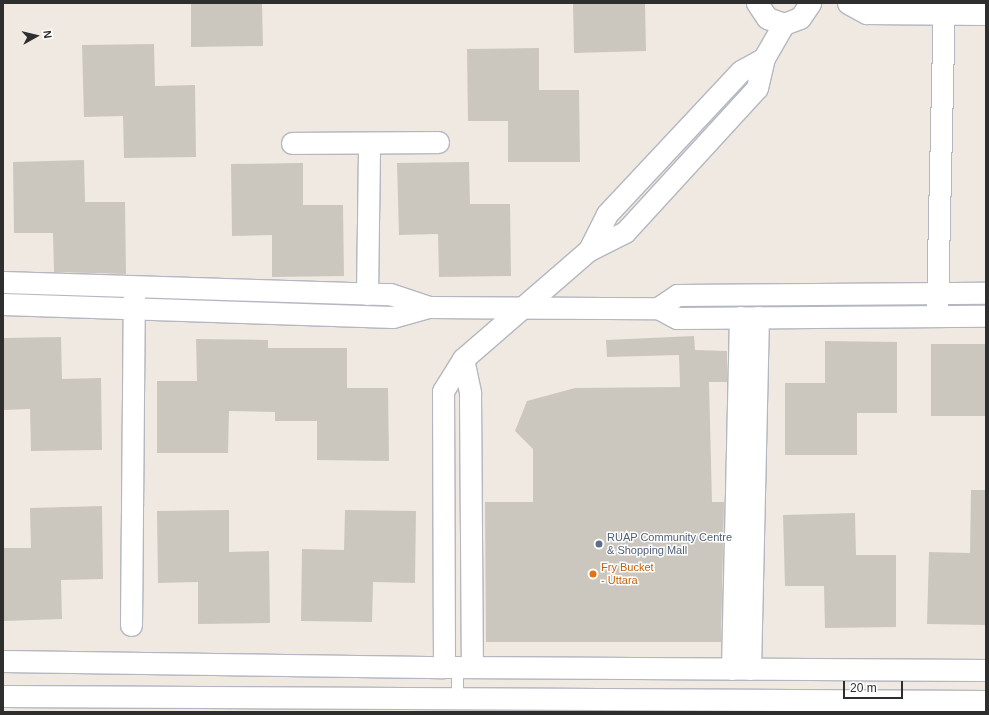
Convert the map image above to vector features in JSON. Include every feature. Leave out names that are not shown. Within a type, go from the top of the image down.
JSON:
[{"type":"street","points":[[758,3],[767,18],[784,24]]},
{"type":"street","points":[[458,667],[443,391],[464,359],[589,250],[625,232],[757,88],[764,58],[784,24],[800,18],[809,3]]},
{"type":"street","points":[[848,3],[866,13],[986,14]]},
{"type":"street","points":[[937,316],[944,3]]},
{"type":"street","points":[[292,143],[438,142]]},
{"type":"street","points":[[367,294],[369,143]]},
{"type":"street","points":[[3,282],[390,294],[429,307]]},
{"type":"street","points":[[131,625],[134,287]]},
{"type":"street","points":[[658,308],[677,295],[986,293]]},
{"type":"street","points":[[3,304],[393,317],[429,307],[658,308],[677,318],[986,316]]},
{"type":"street","points":[[739,700],[749,317]]},
{"type":"street","points":[[458,667],[470,393],[464,359]]},
{"type":"street","points":[[3,661],[458,667],[986,670]]},
{"type":"street","points":[[3,696],[457,697],[986,701]]},
{"type":"lane","points":[[457,697],[458,667]]},
{"type":"building","points":[[191,3],[262,3],[263,46],[191,47]]},
{"type":"building","points":[[573,3],[645,3],[646,51],[574,53]]},
{"type":"building","points":[[154,44],[155,86],[195,85],[196,157],[124,158],[123,116],[84,117],[82,45]]},
{"type":"building","points":[[539,48],[539,90],[579,90],[580,162],[508,162],[508,121],[468,121],[467,49]]},
{"type":"building","points":[[84,160],[85,202],[125,202],[126,274],[54,272],[53,233],[14,233],[13,162]]},
{"type":"building","points":[[469,162],[470,204],[510,204],[511,276],[439,277],[438,234],[399,235],[397,163]]},
{"type":"building","points":[[303,163],[303,205],[343,205],[344,276],[272,277],[272,235],[232,236],[231,164]]},
{"type":"building","points":[[694,336],[695,350],[727,351],[727,382],[709,382],[712,502],[724,502],[721,642],[486,642],[485,502],[533,502],[533,449],[515,431],[527,401],[575,388],[680,387],[679,355],[607,357],[606,340]]},
{"type":"building","points":[[61,337],[62,379],[101,378],[102,450],[31,451],[30,409],[3,410],[3,338]]},
{"type":"building","points":[[196,339],[268,340],[268,348],[347,348],[347,388],[388,388],[389,461],[317,460],[317,421],[275,421],[275,412],[229,411],[228,453],[157,453],[157,381],[197,381]]},
{"type":"building","points":[[825,341],[897,342],[897,413],[857,413],[857,455],[785,455],[785,383],[825,383]]},
{"type":"building","points":[[931,344],[986,344],[986,416],[931,416]]},
{"type":"building","points":[[971,490],[986,490],[986,625],[927,624],[929,552],[970,553]]},
{"type":"building","points":[[102,506],[103,579],[61,580],[62,619],[3,621],[3,548],[31,548],[30,508]]},
{"type":"building","points":[[229,510],[229,552],[269,551],[270,623],[198,624],[198,582],[158,583],[157,511]]},
{"type":"building","points":[[345,510],[416,511],[415,583],[373,582],[372,622],[301,621],[302,549],[344,550]]},
{"type":"building","points":[[855,513],[856,555],[896,555],[896,627],[825,628],[824,586],[785,586],[783,515]]},
{"type":"place","name":"RUAP Community Centre & Shopping Mall","points":[[599,544]]},
{"type":"place","name":"Fry Bucket - Uttara","points":[[593,574]]}]
